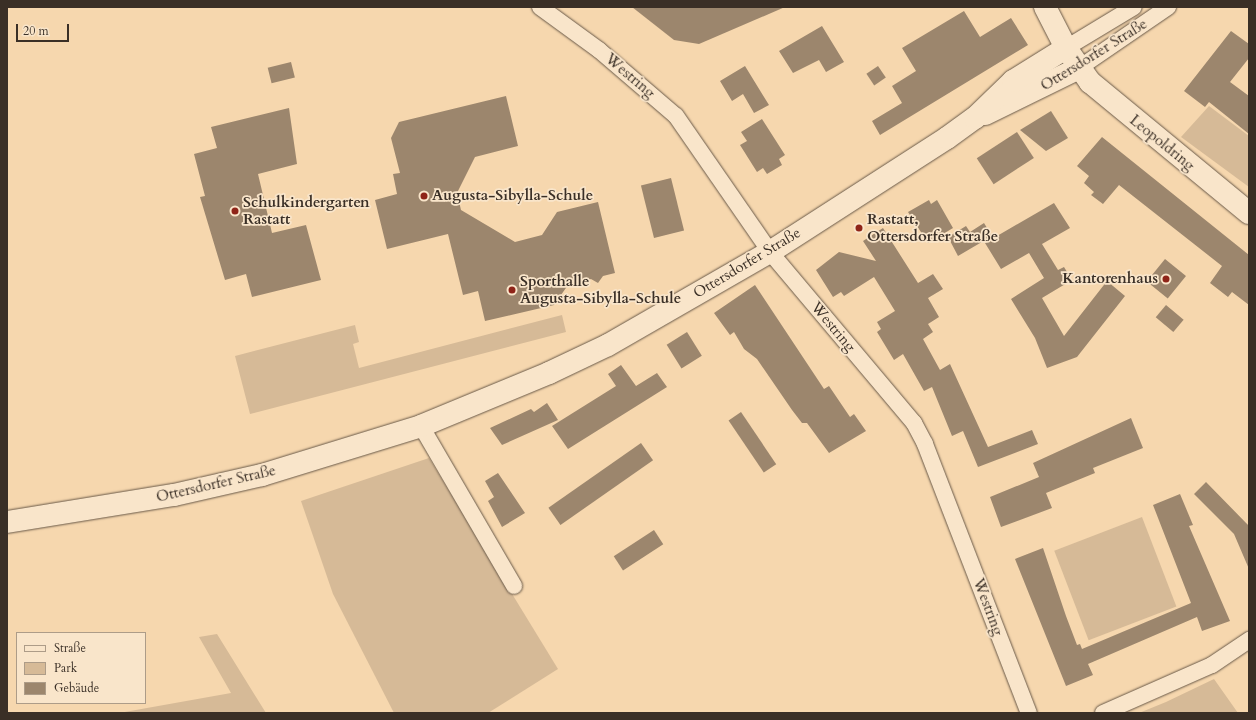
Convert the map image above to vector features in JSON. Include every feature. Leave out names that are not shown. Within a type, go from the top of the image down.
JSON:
[{"type":"street","name":"Westring","points":[[540,7],[599,50],[676,116],[770,252],[922,437],[1029,713]]},
{"type":"street","name":"Leopoldring","points":[[1045,7],[1066,48],[1079,68],[1108,99],[1249,214]]},
{"type":"street","name":"Ottersdorfer Straße","points":[[7,522],[166,496],[254,476],[420,426],[608,345],[770,252],[975,118],[1013,81],[1134,7]]},
{"type":"street","name":"Ottersdorfer Straße","points":[[975,118],[1018,101],[1079,68],[1168,7]]},
{"type":"street","points":[[420,426],[514,586]]},
{"type":"street","points":[[1103,713],[1212,664],[1249,640]]},
{"type":"green space","points":[[1209,106],[1249,136],[1249,187],[1181,137]]},
{"type":"green space","points":[[562,315],[566,332],[250,414],[235,356],[355,325],[359,342],[353,344],[359,368]]},
{"type":"green space","points":[[429,458],[558,669],[488,713],[394,713],[333,594],[301,501]]},
{"type":"green space","points":[[1142,517],[1176,607],[1089,640],[1054,551]]},
{"type":"green space","points":[[217,634],[266,713],[119,713],[231,693],[199,637]]},
{"type":"green space","points":[[1214,679],[1238,713],[1139,713],[1166,702]]},
{"type":"building","points":[[632,7],[785,7],[699,44],[674,40]]},
{"type":"building","points":[[964,11],[980,37],[1011,18],[1028,45],[880,135],[872,121],[902,103],[892,86],[916,71],[902,48]]},
{"type":"building","points":[[822,26],[844,62],[826,72],[819,60],[793,73],[779,51]]},
{"type":"building","points":[[1231,31],[1249,44],[1249,58],[1230,82],[1249,96],[1249,134],[1209,102],[1205,107],[1184,91]]},
{"type":"building","points":[[291,62],[295,78],[272,83],[268,68]]},
{"type":"building","points":[[745,66],[769,105],[754,113],[743,94],[732,101],[720,81]]},
{"type":"building","points":[[878,66],[886,78],[874,85],[866,74]]},
{"type":"building","name":"Augusta-Sibylla-Schule","points":[[506,96],[518,146],[475,157],[457,193],[461,210],[515,242],[542,235],[557,212],[598,202],[615,273],[603,276],[598,283],[591,279],[568,285],[554,305],[485,321],[478,291],[463,295],[448,234],[387,249],[375,200],[397,194],[393,174],[400,173],[391,138],[399,122]]},
{"type":"building","name":"Schulkindergarten Rastatt","points":[[289,108],[297,164],[258,174],[272,233],[306,225],[321,280],[252,297],[246,274],[225,280],[200,197],[205,196],[194,154],[217,148],[211,127]]},
{"type":"building","points":[[1051,111],[1068,138],[1046,151],[1020,130]]},
{"type":"building","points":[[762,119],[785,155],[779,159],[782,165],[767,174],[763,168],[757,172],[740,145],[747,141],[741,132]]},
{"type":"building","points":[[1017,132],[1034,158],[994,184],[977,158]]},
{"type":"building","points":[[1102,137],[1249,255],[1249,305],[1232,292],[1228,297],[1210,283],[1222,266],[1119,185],[1103,204],[1091,195],[1094,192],[1084,183],[1089,176],[1077,166]]},
{"type":"building","points":[[671,178],[684,230],[654,238],[641,185]]},
{"type":"building","points":[[929,200],[931,204],[937,200],[953,228],[928,243],[908,212]]},
{"type":"building","points":[[1054,203],[1070,228],[1042,244],[1058,270],[1064,267],[1072,280],[1042,298],[1064,336],[1107,281],[1125,296],[1077,357],[1047,368],[1035,338],[1011,299],[1044,278],[1029,253],[1001,269],[985,243]]},
{"type":"building","points":[[984,223],[992,236],[958,256],[948,237],[966,226],[970,232]]},
{"type":"building","points":[[883,228],[918,283],[933,274],[943,289],[928,298],[939,317],[928,324],[933,332],[923,339],[940,370],[950,364],[988,447],[1032,430],[1038,444],[978,467],[963,431],[952,436],[932,387],[924,391],[903,354],[894,360],[877,332],[881,329],[877,322],[895,311],[874,277],[844,296],[841,292],[833,297],[816,270],[839,252],[876,261],[863,241]]},
{"type":"building","name":"Kantorenhaus","points":[[1165,259],[1186,276],[1168,299],[1147,282]]},
{"type":"building","points":[[755,285],[824,389],[829,386],[850,417],[854,414],[866,431],[829,453],[807,423],[802,423],[792,410],[757,359],[744,349],[734,332],[730,335],[714,313]]},
{"type":"building","points":[[1166,305],[1184,320],[1173,332],[1156,317]]},
{"type":"building","points":[[687,332],[702,356],[681,368],[667,345]]},
{"type":"building","points":[[621,365],[636,386],[657,373],[667,387],[568,449],[552,426],[616,386],[608,374]]},
{"type":"building","points":[[547,403],[558,420],[502,445],[490,428],[531,409],[534,412]]},
{"type":"building","points":[[741,412],[776,464],[764,473],[729,420]]},
{"type":"building","points":[[1131,418],[1143,448],[1093,468],[1095,473],[1046,493],[1052,508],[1001,527],[990,497],[1039,477],[1033,463]]},
{"type":"building","points":[[641,443],[653,460],[560,525],[548,508]]},
{"type":"building","points":[[498,473],[525,513],[502,527],[488,501],[494,497],[485,481]]},
{"type":"building","points":[[1206,482],[1249,526],[1249,569],[1234,534],[1194,494]]},
{"type":"building","points":[[1180,494],[1193,525],[1189,526],[1230,621],[1202,631],[1197,617],[1088,664],[1093,675],[1066,686],[1015,559],[1043,548],[1077,645],[1080,644],[1082,649],[1191,603],[1153,505]]},
{"type":"building","points":[[654,530],[663,544],[623,570],[614,556]]},
{"type":"place","name":"Augusta-Sibylla-Schule","points":[[424,196]]},
{"type":"place","name":"Schulkindergarten Rastatt","points":[[235,211]]},
{"type":"place","name":"Rastatt, Ottersdorfer Straße","points":[[859,228]]},
{"type":"place","name":"Kantorenhaus","points":[[1166,279]]},
{"type":"place","name":"Sporthalle Augusta-Sibylla-Schule","points":[[512,290]]}]
